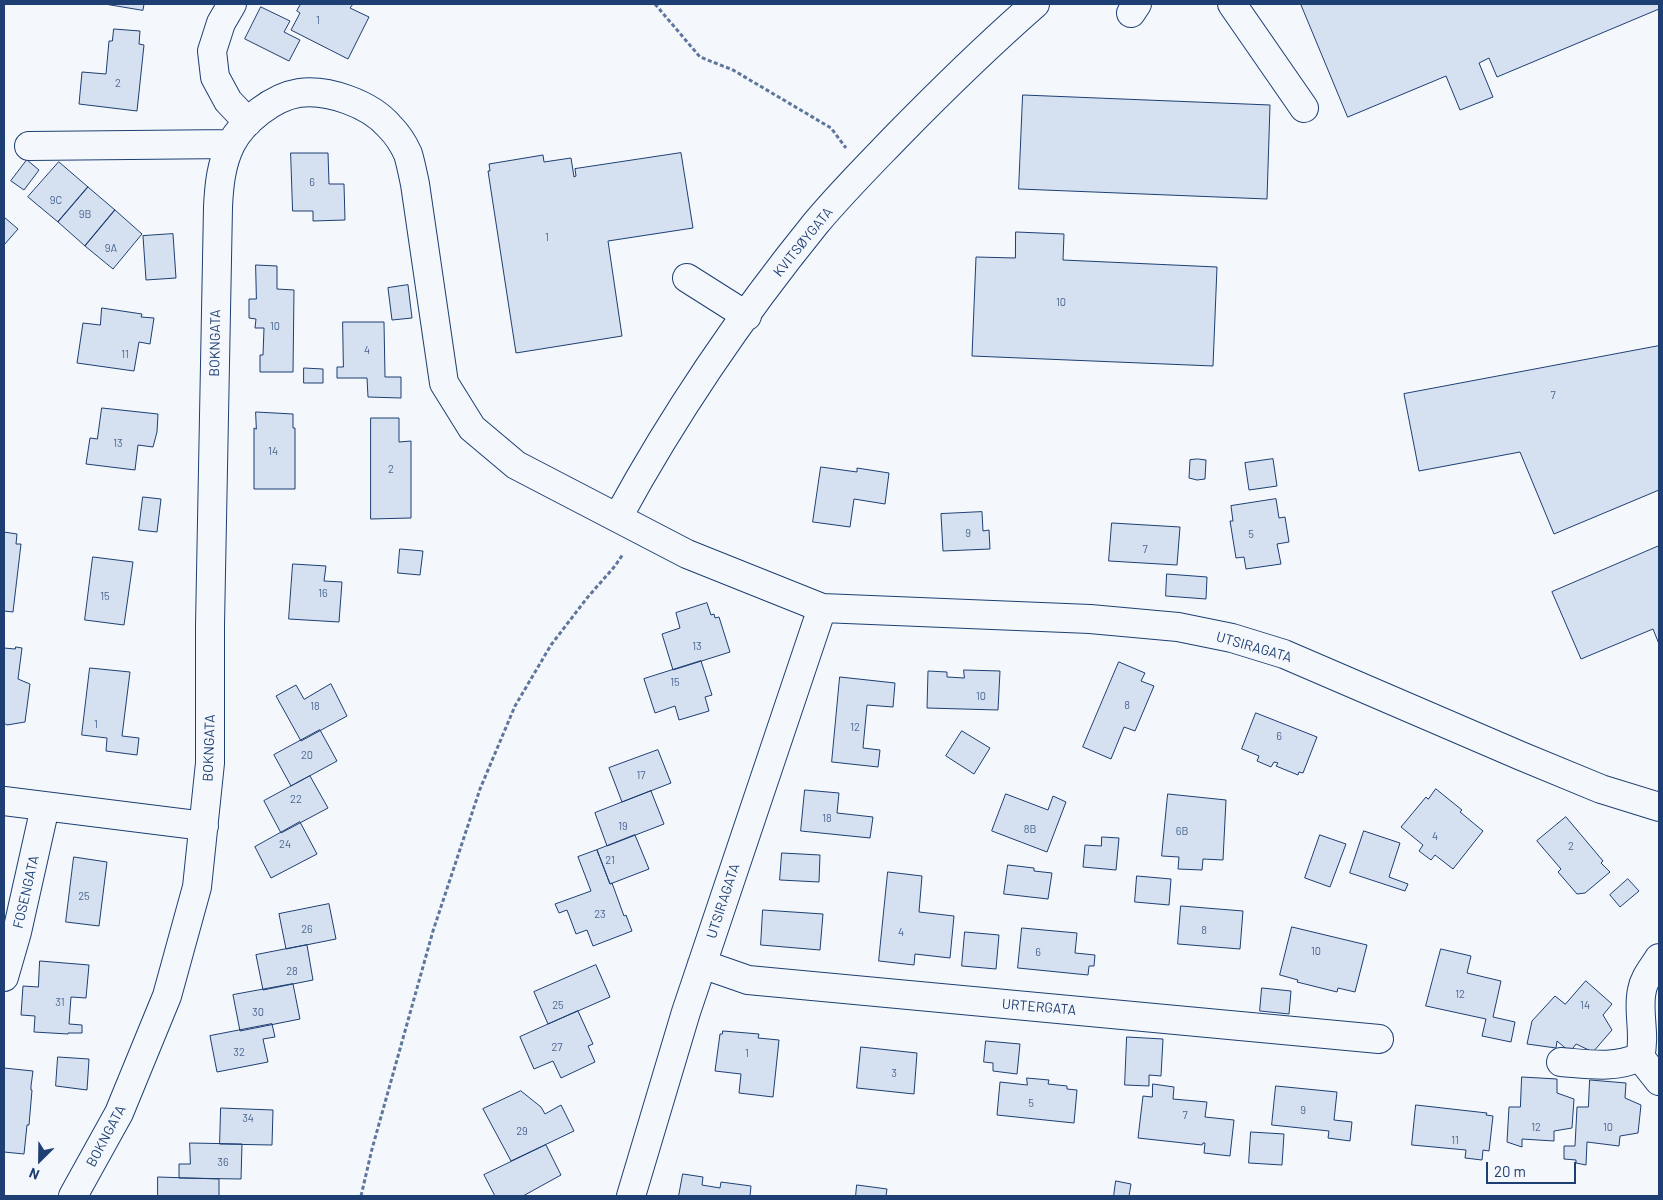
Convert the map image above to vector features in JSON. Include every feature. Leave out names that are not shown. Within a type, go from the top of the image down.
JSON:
[{"type":"street","points":[[232,4],[221,23],[212,51],[215,77],[228,101],[248,122]]},
{"type":"street","name":"KVITSØYGATA","points":[[628,523],[645,468],[746,316],[817,222],[863,171],[968,65],[1035,4]]},
{"type":"street","points":[[1232,4],[1304,108]]},
{"type":"street","name":"BOKNGATA","points":[[73,1196],[119,1113],[167,996],[197,887],[210,763],[210,625],[220,173],[231,144],[248,122],[270,104],[299,93],[331,94],[362,105],[388,125],[408,154],[415,184],[444,384],[472,428],[516,465],[628,523]]},
{"type":"street","points":[[29,146],[231,144]]},
{"type":"street","points":[[687,278],[746,316]]},
{"type":"street","name":"UTSIRAGATA","points":[[628,523],[687,554],[822,608],[1090,619],[1178,627],[1232,638],[1284,654],[1601,789],[1659,807]]},
{"type":"street","name":"UTSIRAGATA","points":[[631,1196],[652,1122],[702,964],[822,608]]},
{"type":"street","points":[[4,802],[204,826]]},
{"type":"street","name":"FOSENGATA","points":[[4,977],[17,932],[46,806]]},
{"type":"street","points":[[1560,1062],[1611,1065],[1628,1063],[1640,1057],[1643,1045],[1642,989],[1649,973],[1659,958]]},
{"type":"street","name":"URTERGATA","points":[[702,964],[748,980],[1379,1039]]},
{"type":"street","points":[[1640,1057],[1659,1081]]},
{"type":"path","points":[[655,4],[700,57],[733,70],[831,128],[863,171]]},
{"type":"path","points":[[361,1196],[372,1149],[433,931],[480,789],[515,706],[551,645],[587,598],[616,566],[628,523]]},
{"type":"building","points":[[105,4],[144,4],[143,10]]},
{"type":"building","points":[[301,4],[353,4],[350,8],[369,17],[348,59],[291,30],[300,13],[297,11]]},
{"type":"building","points":[[1301,4],[1659,4],[1659,9],[1497,77],[1489,58],[1479,63],[1493,97],[1460,110],[1446,76],[1348,117]]},
{"type":"building","points":[[261,7],[290,21],[284,32],[300,40],[289,61],[245,39]]},
{"type":"building","points":[[114,29],[140,31],[139,44],[144,45],[137,111],[79,104],[82,72],[106,74],[109,41],[112,41]]},
{"type":"building","points":[[1023,95],[1270,105],[1267,199],[1019,189]]},
{"type":"building","points":[[291,153],[328,153],[329,184],[344,184],[345,220],[313,221],[313,211],[293,211]]},
{"type":"building","points":[[681,153],[693,228],[608,241],[622,336],[516,353],[488,171],[490,171],[489,164],[543,155],[544,162],[571,158],[574,177],[576,176],[575,169]]},
{"type":"building","points":[[27,160],[39,170],[24,190],[11,181]]},
{"type":"building","points":[[59,162],[88,187],[58,222],[28,197]]},
{"type":"building","points":[[88,187],[115,210],[85,246],[58,222]]},
{"type":"building","points":[[115,210],[142,234],[113,269],[85,246]]},
{"type":"building","points":[[4,217],[18,229],[4,245]]},
{"type":"building","points":[[1016,232],[1064,234],[1063,260],[1217,267],[1213,366],[972,356],[976,257],[1015,258]]},
{"type":"building","points":[[173,234],[176,278],[146,280],[143,236]]},
{"type":"building","points":[[256,265],[277,266],[277,289],[294,290],[293,372],[260,372],[260,355],[263,355],[264,328],[255,328],[256,319],[249,318],[249,299],[256,299]]},
{"type":"building","points":[[408,285],[412,318],[392,320],[388,288]]},
{"type":"building","points":[[102,308],[142,314],[141,317],[154,318],[150,344],[139,342],[134,371],[77,363],[83,323],[100,325]]},
{"type":"building","points":[[343,322],[384,322],[385,377],[401,377],[401,398],[368,397],[367,378],[337,378],[337,367],[343,367]]},
{"type":"building","points":[[1659,346],[1659,490],[1554,534],[1520,452],[1419,471],[1404,394]]},
{"type":"building","points":[[304,368],[323,369],[323,383],[304,383]]},
{"type":"building","points":[[102,408],[158,414],[157,432],[153,447],[138,445],[135,470],[86,464],[90,438],[97,439]]},
{"type":"building","points":[[256,412],[293,414],[293,428],[295,428],[295,489],[254,489],[254,428],[256,429]]},
{"type":"building","points":[[371,418],[399,418],[399,442],[411,441],[411,518],[371,519]]},
{"type":"building","points":[[1273,459],[1277,486],[1249,490],[1245,463]]},
{"type":"building","points":[[1190,460],[1206,460],[1205,479],[1189,478]]},
{"type":"building","points":[[821,467],[857,472],[857,468],[889,473],[885,504],[854,499],[850,527],[813,522]]},
{"type":"building","points":[[143,497],[161,499],[157,532],[139,530]]},
{"type":"building","points":[[1276,499],[1279,518],[1285,517],[1289,542],[1277,544],[1281,564],[1246,569],[1244,557],[1236,558],[1230,521],[1233,521],[1231,506]]},
{"type":"building","points":[[982,512],[983,531],[989,530],[990,549],[943,551],[941,514]]},
{"type":"building","points":[[1112,523],[1180,527],[1177,565],[1109,561]]},
{"type":"building","points":[[4,532],[17,534],[16,544],[21,544],[13,612],[4,611]]},
{"type":"building","points":[[1659,546],[1659,644],[1653,629],[1581,659],[1552,592]]},
{"type":"building","points":[[400,549],[423,551],[420,575],[398,573]]},
{"type":"building","points":[[93,557],[133,562],[124,625],[85,620]]},
{"type":"building","points":[[293,564],[326,566],[324,581],[342,582],[339,622],[289,619]]},
{"type":"building","points":[[1167,574],[1207,577],[1206,599],[1166,596]]},
{"type":"building","points":[[707,603],[711,615],[714,614],[715,618],[719,617],[730,652],[673,670],[662,634],[680,628],[676,613]]},
{"type":"building","points":[[16,647],[22,648],[18,679],[30,684],[25,722],[7,725],[4,723],[4,648],[15,649]]},
{"type":"building","points":[[701,661],[712,695],[705,697],[709,711],[679,720],[675,706],[655,713],[644,679]]},
{"type":"building","points":[[1119,662],[1145,673],[1141,681],[1154,686],[1135,731],[1124,727],[1111,759],[1083,747]]},
{"type":"building","points":[[90,668],[130,672],[122,736],[139,738],[137,755],[106,751],[107,738],[82,735]]},
{"type":"building","points":[[964,670],[1000,671],[998,710],[927,708],[928,671],[947,672],[947,677],[964,678]]},
{"type":"building","points":[[840,677],[895,683],[893,707],[867,705],[863,748],[880,750],[878,767],[832,762]]},
{"type":"building","points":[[331,684],[347,716],[301,741],[276,696],[296,685],[304,699]]},
{"type":"building","points":[[1256,713],[1317,737],[1303,773],[1299,772],[1298,775],[1276,766],[1278,763],[1274,762],[1271,767],[1257,761],[1259,756],[1242,749]]},
{"type":"building","points":[[320,730],[337,761],[291,786],[274,755]]},
{"type":"building","points":[[962,731],[990,748],[974,774],[946,756]]},
{"type":"building","points":[[658,750],[671,783],[622,802],[609,768]]},
{"type":"building","points":[[310,776],[328,808],[281,833],[264,801]]},
{"type":"building","points":[[1436,789],[1462,810],[1460,812],[1483,831],[1453,869],[1435,855],[1431,860],[1419,851],[1423,845],[1401,827],[1426,797],[1428,799]]},
{"type":"building","points":[[805,790],[839,793],[837,813],[873,817],[870,838],[801,831]]},
{"type":"building","points":[[651,791],[664,824],[607,846],[595,813]]},
{"type":"building","points":[[1006,794],[1048,810],[1053,796],[1066,802],[1047,852],[992,831]]},
{"type":"building","points":[[1168,794],[1226,800],[1223,860],[1203,859],[1202,870],[1178,869],[1179,857],[1162,856]]},
{"type":"building","points":[[1566,817],[1610,872],[1585,893],[1577,894],[1558,872],[1561,869],[1537,841]]},
{"type":"building","points":[[300,822],[317,854],[271,878],[255,847]]},
{"type":"building","points":[[1364,831],[1400,843],[1389,877],[1408,884],[1405,891],[1350,873]]},
{"type":"building","points":[[635,835],[649,869],[610,884],[597,850]]},
{"type":"building","points":[[1320,835],[1346,844],[1330,887],[1305,878]]},
{"type":"building","points":[[1102,837],[1119,838],[1116,870],[1083,867],[1085,845],[1101,846]]},
{"type":"building","points":[[597,850],[610,884],[612,883],[624,916],[626,915],[632,931],[593,946],[587,930],[576,934],[567,910],[559,913],[555,904],[591,891],[578,857]]},
{"type":"building","points":[[782,853],[820,855],[819,882],[780,880]]},
{"type":"building","points":[[74,857],[107,862],[99,926],[66,922]]},
{"type":"building","points":[[1008,865],[1034,868],[1034,871],[1052,873],[1048,899],[1004,894]]},
{"type":"building","points":[[888,872],[922,876],[919,912],[954,916],[950,958],[915,954],[914,965],[879,961]]},
{"type":"building","points":[[1137,876],[1171,879],[1169,905],[1135,902]]},
{"type":"building","points":[[1628,879],[1639,891],[1620,907],[1610,895]]},
{"type":"building","points":[[329,904],[336,939],[286,949],[279,914]]},
{"type":"building","points":[[1181,906],[1243,911],[1240,949],[1178,944]]},
{"type":"building","points":[[763,910],[823,914],[820,950],[761,945]]},
{"type":"building","points":[[1292,927],[1367,945],[1355,992],[1338,988],[1337,992],[1297,982],[1298,980],[1280,975]]},
{"type":"building","points":[[1022,928],[1077,933],[1075,953],[1095,955],[1094,966],[1089,966],[1088,975],[1018,968]]},
{"type":"building","points":[[965,932],[999,935],[996,969],[962,966]]},
{"type":"building","points":[[307,945],[313,980],[263,990],[256,955]]},
{"type":"building","points":[[1441,949],[1471,956],[1467,973],[1501,981],[1493,1017],[1515,1022],[1511,1042],[1482,1036],[1486,1019],[1426,1006]]},
{"type":"building","points":[[40,961],[89,965],[86,998],[71,997],[69,1024],[82,1025],[82,1033],[34,1032],[35,1016],[21,1015],[23,986],[38,987]]},
{"type":"building","points":[[596,965],[610,997],[548,1024],[534,992]]},
{"type":"building","points":[[1586,981],[1612,1004],[1603,1015],[1612,1030],[1593,1052],[1576,1044],[1570,1052],[1557,1041],[1556,1048],[1527,1044],[1532,1021],[1555,996],[1565,1004]]},
{"type":"building","points":[[293,984],[300,1019],[240,1031],[233,995]]},
{"type":"building","points":[[1262,988],[1291,991],[1289,1014],[1260,1011]]},
{"type":"building","points":[[578,1011],[593,1044],[588,1046],[595,1062],[561,1078],[553,1061],[534,1069],[520,1037]]},
{"type":"building","points":[[272,1024],[275,1037],[263,1039],[268,1062],[217,1072],[210,1036]]},
{"type":"building","points":[[723,1031],[759,1034],[758,1038],[779,1040],[773,1097],[739,1093],[741,1074],[715,1071],[720,1034]]},
{"type":"building","points":[[1127,1037],[1163,1039],[1161,1076],[1149,1075],[1149,1086],[1125,1085]]},
{"type":"building","points":[[986,1041],[1020,1044],[1017,1074],[993,1071],[993,1063],[984,1062]]},
{"type":"building","points":[[861,1047],[917,1053],[914,1094],[857,1088]]},
{"type":"building","points":[[58,1057],[89,1059],[87,1090],[56,1086]]},
{"type":"building","points":[[4,1068],[33,1071],[29,1125],[27,1125],[24,1154],[4,1152]]},
{"type":"building","points":[[1522,1077],[1557,1079],[1557,1093],[1574,1099],[1572,1128],[1554,1131],[1554,1141],[1522,1139],[1522,1147],[1507,1142],[1509,1107],[1520,1107]]},
{"type":"building","points":[[1027,1078],[1049,1080],[1048,1084],[1067,1086],[1067,1089],[1077,1090],[1074,1123],[997,1115],[1000,1082],[1027,1085]]},
{"type":"building","points":[[1590,1080],[1626,1083],[1625,1098],[1641,1105],[1638,1133],[1620,1136],[1619,1146],[1587,1142],[1586,1165],[1576,1163],[1576,1160],[1564,1159],[1564,1146],[1575,1146],[1577,1107],[1588,1107]]},
{"type":"building","points":[[1153,1084],[1174,1087],[1173,1099],[1207,1102],[1205,1117],[1234,1120],[1230,1156],[1204,1153],[1205,1143],[1202,1145],[1138,1138],[1143,1096],[1152,1097]]},
{"type":"building","points":[[1276,1086],[1337,1092],[1334,1120],[1352,1122],[1350,1141],[1328,1138],[1329,1131],[1272,1125]]},
{"type":"building","points":[[521,1091],[541,1107],[545,1114],[561,1105],[574,1131],[511,1161],[483,1109]]},
{"type":"building","points":[[1416,1105],[1487,1113],[1486,1115],[1493,1116],[1489,1151],[1483,1150],[1482,1160],[1465,1158],[1466,1150],[1412,1145]]},
{"type":"building","points":[[221,1108],[273,1110],[272,1145],[220,1144]]},
{"type":"building","points":[[1251,1132],[1284,1134],[1282,1165],[1249,1163]]},
{"type":"building","points":[[190,1143],[242,1144],[241,1179],[179,1178],[179,1164],[190,1164]]},
{"type":"building","points":[[546,1145],[561,1175],[523,1196],[495,1196],[484,1175]]},
{"type":"building","points":[[683,1174],[703,1177],[702,1185],[720,1188],[721,1182],[751,1186],[750,1196],[679,1196]]},
{"type":"building","points":[[158,1177],[219,1179],[219,1196],[158,1196]]},
{"type":"building","points":[[1116,1181],[1131,1184],[1129,1196],[1114,1196]]},
{"type":"building","points":[[857,1185],[887,1189],[886,1196],[856,1196]]}]
